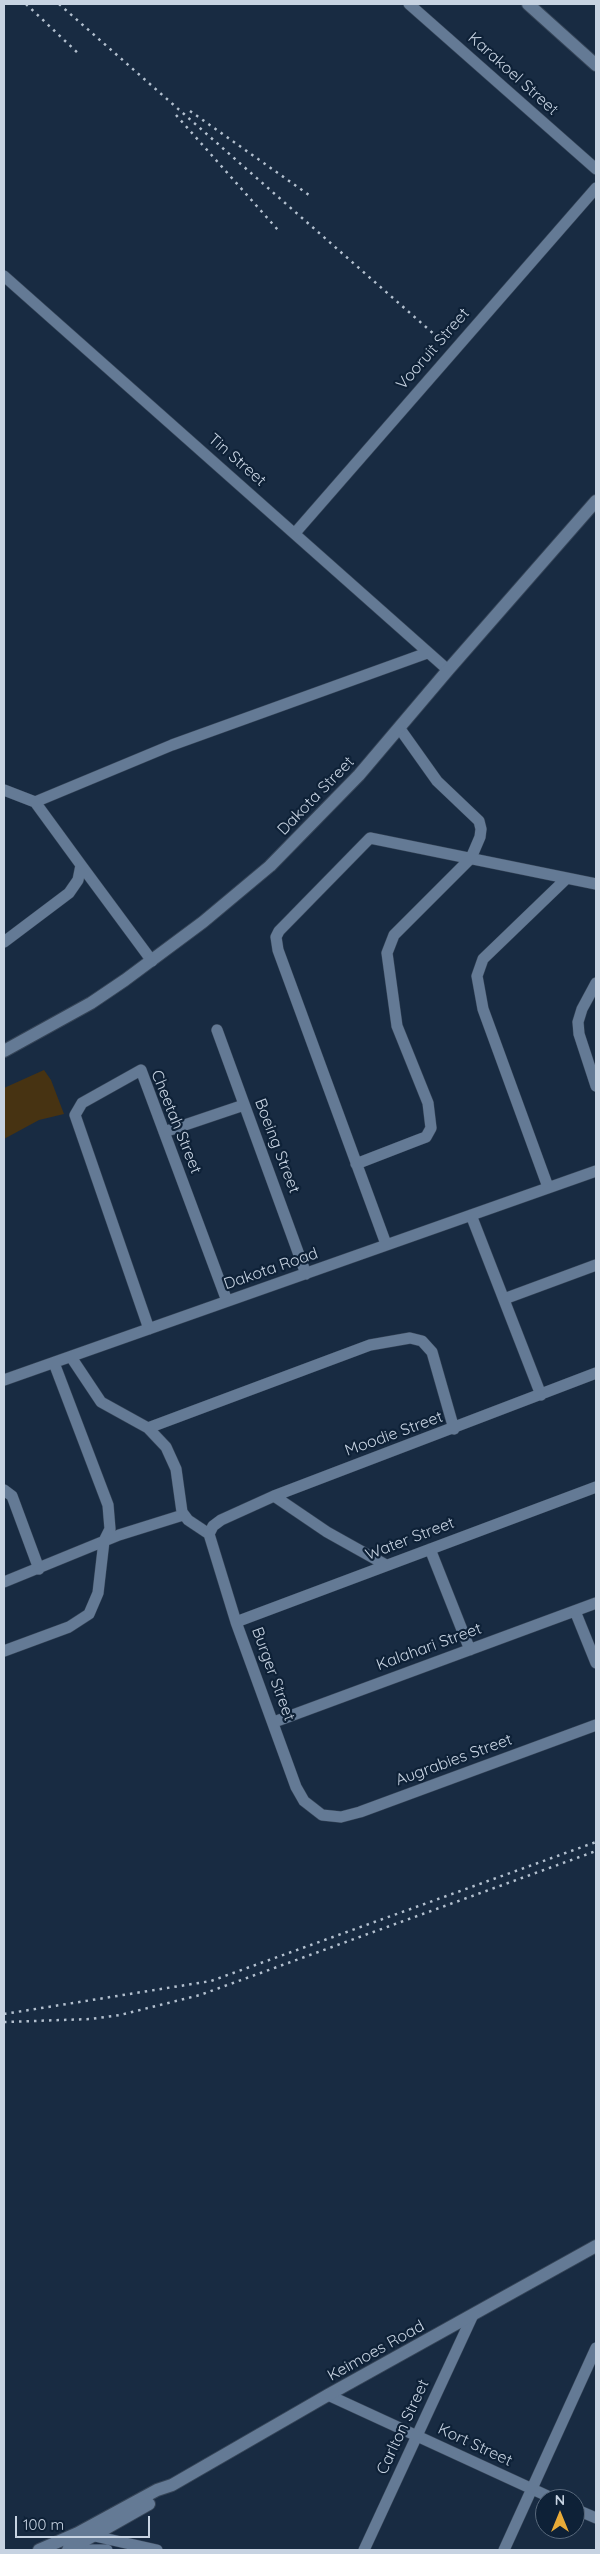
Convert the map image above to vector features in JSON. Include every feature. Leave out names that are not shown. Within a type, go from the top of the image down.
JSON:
[{"type":"street","name":"Karakoel Street","points":[[409,4],[596,169]]},
{"type":"street","points":[[528,4],[596,65]]},
{"type":"street","name":"Vooruit Street","points":[[295,533],[596,188]]},
{"type":"street","name":"Tin Street","points":[[4,276],[448,670]]},
{"type":"street","name":"Dakota Street","points":[[4,1051],[91,1003],[152,961],[217,911],[270,866],[337,800],[400,730],[448,670],[596,501]]},
{"type":"street","points":[[35,802],[172,745],[427,653]]},
{"type":"street","points":[[356,1164],[426,1137],[430,1128],[428,1103],[397,1026],[387,953],[394,935],[471,858],[480,837],[479,821],[442,788],[400,730]]},
{"type":"street","points":[[4,790],[35,802],[152,961]]},
{"type":"street","points":[[386,1244],[278,950],[276,936],[370,838],[596,884]]},
{"type":"street","points":[[4,942],[69,893],[78,880],[81,866]]},
{"type":"street","points":[[548,1187],[483,1009],[477,976],[483,959],[567,878]]},
{"type":"street","points":[[596,983],[582,1008],[578,1028],[596,1086]]},
{"type":"street","name":"Boeing Street","points":[[217,1030],[306,1274]]},
{"type":"street","name":"Cheetah Street","points":[[148,1329],[76,1115],[82,1103],[141,1070],[228,1301]]},
{"type":"street","points":[[164,1132],[244,1104]]},
{"type":"street","name":"Dakota Road","points":[[4,1380],[596,1171]]},
{"type":"street","points":[[471,1215],[541,1395]]},
{"type":"street","points":[[504,1299],[596,1265]]},
{"type":"street","points":[[148,1428],[370,1345],[410,1338],[422,1341],[432,1352],[454,1429]]},
{"type":"street","points":[[71,1357],[102,1402],[148,1428],[166,1447],[176,1469],[179,1505],[183,1515],[209,1534]]},
{"type":"street","points":[[4,1651],[69,1627],[89,1614],[98,1593],[104,1542],[110,1529],[108,1505],[54,1363]]},
{"type":"street","name":"Moodie Street","points":[[209,1534],[215,1523],[274,1496],[454,1429],[596,1373]]},
{"type":"street","name":"Water Street","points":[[236,1622],[596,1487]]},
{"type":"street","points":[[4,1490],[12,1496],[38,1569]]},
{"type":"street","points":[[274,1496],[326,1532],[386,1565]]},
{"type":"street","points":[[4,1582],[104,1542],[183,1515]]},
{"type":"street","name":"Burger Street","points":[[209,1534],[236,1622],[298,1792],[310,1807],[322,1815]]},
{"type":"street","points":[[430,1549],[470,1650]]},
{"type":"street","name":"Kalahari Street","points":[[274,1722],[596,1603]]},
{"type":"street","points":[[575,1611],[596,1663]]},
{"type":"street","name":"Augrabies Street","points":[[322,1815],[341,1817],[360,1812],[596,1725]]},
{"type":"street","name":"Keimoes Road","points":[[39,2550],[78,2533],[157,2490],[172,2485],[328,2395],[472,2317],[596,2246]]},
{"type":"street","name":"Carlton Street","points":[[364,2550],[472,2317]]},
{"type":"street","points":[[504,2550],[596,2348]]},
{"type":"street","name":"Kort Street","points":[[328,2395],[535,2490]]},
{"type":"street","name":"Keimoes Road","points":[[68,2550],[164,2495],[172,2485]]},
{"type":"street","points":[[78,2533],[95,2535],[157,2550]]},
{"type":"street","points":[[80,2550],[107,2550]]},
{"type":"shaded area","points":[[44,1070],[51,1080],[64,1114],[39,1120],[4,1139],[4,1088]]},
{"type":"railway","points":[[26,4],[80,55]]},
{"type":"railway","points":[[59,4],[435,335]]},
{"type":"railway","points":[[190,111],[309,195]]},
{"type":"railway","points":[[176,115],[278,230]]},
{"type":"railway","points":[[4,2014],[211,1981],[596,1842]]},
{"type":"railway","points":[[4,2022],[91,2019],[120,2015],[200,1995],[596,1851]]}]
